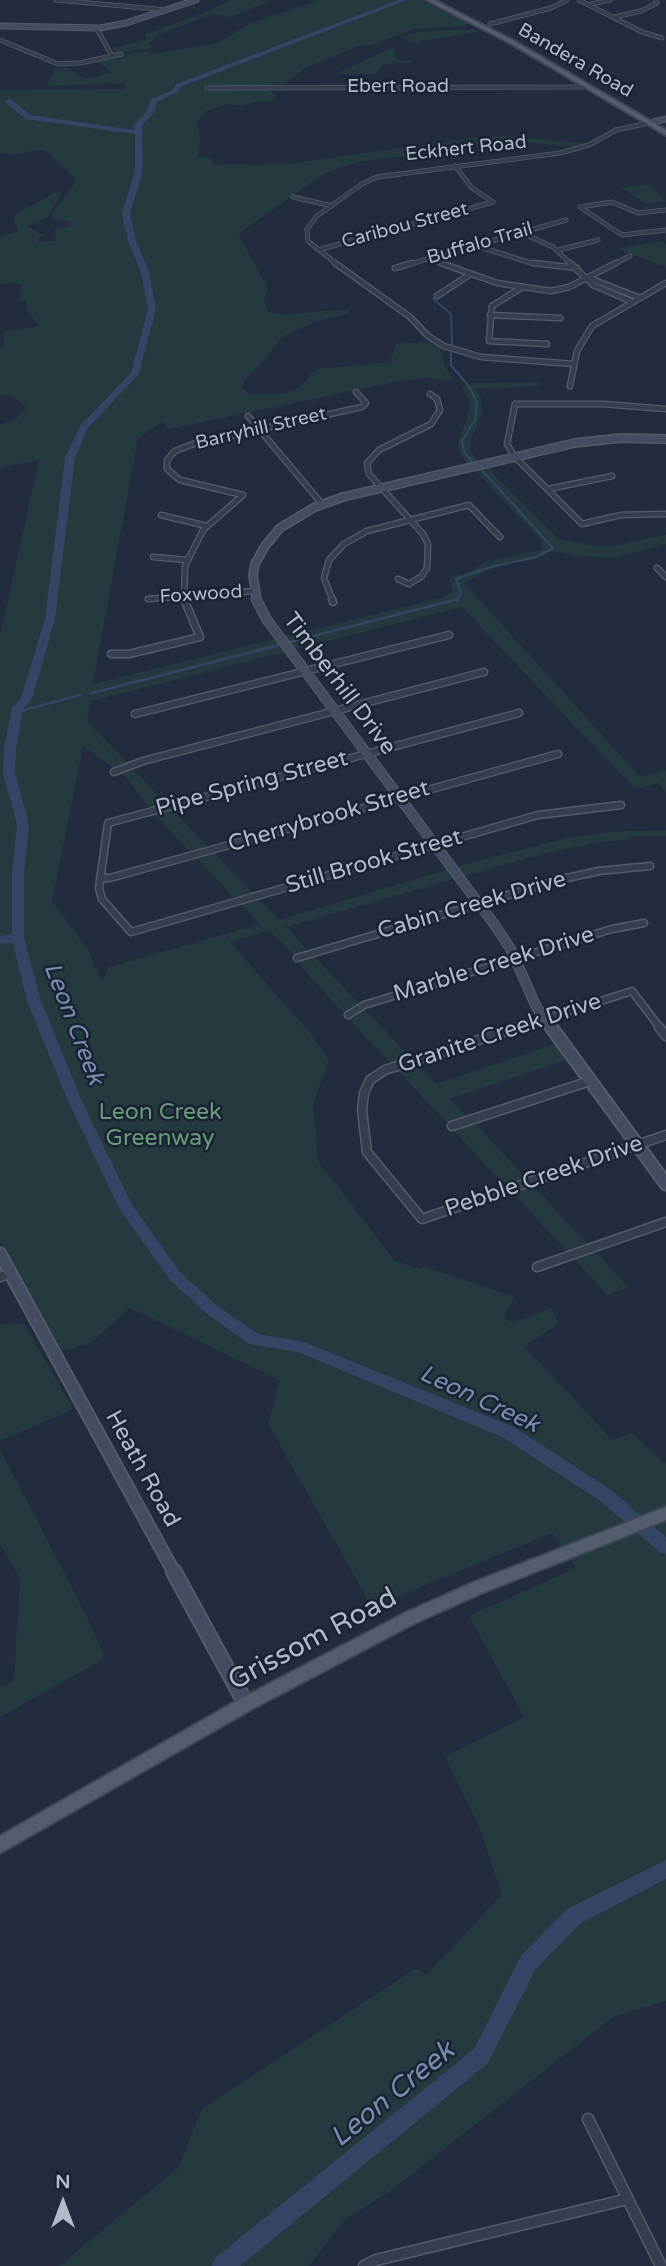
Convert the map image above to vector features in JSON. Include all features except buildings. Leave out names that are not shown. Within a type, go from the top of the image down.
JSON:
[{"type":"main road","name":"Bandera Road","points":[[431,0],[487,23],[531,53],[666,133]]},
{"type":"main road","name":"Bandera Road","points":[[444,0],[664,122]]},
{"type":"main road","points":[[531,53],[539,52]]},
{"type":"main road","name":"Grissom Road","points":[[0,1845],[246,1704],[422,1612],[666,1513]]},
{"type":"street","points":[[56,0],[169,10]]},
{"type":"street","points":[[0,26],[97,29],[126,23],[196,0]]},
{"type":"street","points":[[487,23],[523,15],[568,0]]},
{"type":"street","points":[[579,0],[642,32],[662,38]]},
{"type":"street","points":[[590,4],[610,0]]},
{"type":"street","points":[[613,17],[638,12],[657,1]]},
{"type":"street","points":[[97,29],[112,56]]},
{"type":"street","points":[[0,40],[20,46],[44,60],[61,64],[121,54]]},
{"type":"street","name":"Ebert Road","points":[[207,88],[588,87]]},
{"type":"street","name":"Eckhert Road","points":[[318,250],[308,240],[307,229],[313,219],[362,184],[377,177],[565,152],[589,145],[616,130],[664,122]]},
{"type":"street","name":"Caribou Street","points":[[318,250],[493,202],[472,188],[455,166]]},
{"type":"street","points":[[293,197],[332,206]]},
{"type":"street","points":[[666,210],[638,213],[612,202],[580,207],[622,235],[666,230]]},
{"type":"street","name":"Buffalo Trail","points":[[395,268],[566,220]]},
{"type":"street","points":[[520,232],[558,250],[589,278],[640,298]]},
{"type":"street","points":[[558,250],[598,240]]},
{"type":"street","points":[[477,246],[531,263],[577,268]]},
{"type":"street","points":[[318,250],[411,318],[428,336],[444,346],[481,357],[574,364]]},
{"type":"street","points":[[429,258],[469,275],[521,288],[558,290],[589,278],[630,256]]},
{"type":"street","points":[[437,296],[469,275]]},
{"type":"street","points":[[589,278],[593,285],[633,302]]},
{"type":"street","points":[[570,386],[577,351],[592,326],[666,283]]},
{"type":"street","points":[[521,288],[497,301],[491,308],[489,341],[547,344]]},
{"type":"street","points":[[490,314],[560,318]]},
{"type":"street","name":"Barryhill Street","points":[[207,526],[243,495],[180,480],[170,473],[166,464],[170,455],[188,445],[366,404],[356,392]]},
{"type":"street","points":[[398,579],[409,584],[419,579],[427,568],[427,541],[368,471],[369,458],[379,450],[432,424],[440,410],[437,399],[430,394]]},
{"type":"street","points":[[666,409],[603,404],[515,404],[507,444],[514,456],[582,524],[621,515],[666,514]]},
{"type":"street","points":[[247,416],[322,504]]},
{"type":"street","points":[[319,416],[325,423]]},
{"type":"street","points":[[254,591],[255,564],[265,546],[291,520],[322,504],[381,487],[514,456],[597,440],[666,439]]},
{"type":"street","points":[[272,462],[284,459]]},
{"type":"street","points":[[548,489],[612,476]]},
{"type":"street","points":[[332,602],[325,584],[329,560],[338,549],[367,531],[469,505],[500,537]]},
{"type":"street","points":[[111,654],[129,654],[201,637],[189,618],[183,596],[182,578],[187,560],[207,526],[161,515]]},
{"type":"street","points":[[153,557],[187,560]]},
{"type":"street","points":[[666,566],[657,568],[666,577]]},
{"type":"street","name":"Foxwood","points":[[148,599],[254,591]]},
{"type":"street","name":"Timberhill Drive","points":[[254,591],[267,620],[504,938],[528,992],[666,1184]]},
{"type":"street","points":[[135,714],[449,635]]},
{"type":"street","points":[[114,772],[143,761],[484,672]]},
{"type":"street","name":"Pipe Spring Street","points":[[100,878],[107,823],[519,713]]},
{"type":"street","name":"Cherrybrook Street","points":[[100,878],[558,754]]},
{"type":"street","name":"Still Brook Street","points":[[100,878],[102,900],[131,932],[546,813],[621,805]]},
{"type":"street","name":"Cabin Creek Drive","points":[[297,958],[576,875],[650,866]]},
{"type":"street","name":"Marble Creek Drive","points":[[348,1015],[364,1005],[612,929],[644,923]]},
{"type":"street","name":"Granite Creek Drive","points":[[422,1219],[367,1152],[362,1110],[364,1093],[370,1080],[385,1070],[632,991],[666,1035]]},
{"type":"street","points":[[452,1126],[590,1081]]},
{"type":"street","name":"Pebble Creek Drive","points":[[422,1219],[666,1135]]},
{"type":"street","points":[[537,1267],[666,1222]]},
{"type":"street","name":"Heath Road","points":[[0,1254],[6,1275],[246,1704]]},
{"type":"street","points":[[588,2119],[661,2266]]},
{"type":"street","points":[[364,2266],[376,2260],[628,2199]]},
{"type":"green space","points":[[230,0],[272,0],[229,18],[213,14],[157,35],[149,44],[154,46],[148,49],[118,53],[112,48],[146,40],[146,34],[209,11]]},
{"type":"green space","name":"Leon Creek Greenway","points":[[321,0],[426,0],[424,2],[470,23],[464,26],[414,29],[372,45],[359,46],[305,68],[285,84],[269,86],[265,89],[276,94],[273,101],[254,102],[243,106],[227,104],[206,111],[197,123],[200,133],[198,157],[211,158],[212,164],[287,164],[480,137],[506,136],[585,143],[577,147],[508,141],[430,149],[420,154],[357,162],[325,173],[238,234],[265,282],[268,290],[264,298],[268,312],[282,315],[349,309],[349,314],[316,321],[281,338],[261,365],[247,377],[242,387],[249,394],[284,394],[300,387],[316,369],[390,362],[396,344],[429,342],[440,349],[445,367],[455,381],[427,378],[404,380],[169,429],[162,422],[138,438],[93,684],[445,597],[453,591],[449,581],[451,577],[470,572],[486,562],[541,550],[542,541],[461,456],[458,443],[471,405],[462,387],[472,383],[539,382],[538,386],[476,389],[481,397],[482,413],[470,442],[471,451],[477,461],[487,467],[558,539],[612,546],[666,535],[666,544],[614,558],[576,556],[552,551],[540,558],[498,566],[464,583],[640,777],[666,770],[666,792],[658,783],[635,789],[462,607],[91,701],[87,721],[279,920],[459,866],[563,839],[607,832],[666,830],[666,836],[631,836],[630,839],[542,854],[286,927],[436,1084],[555,1044],[566,1060],[449,1099],[628,1287],[608,1295],[309,976],[289,949],[269,931],[230,942],[312,1035],[329,1061],[313,1103],[318,1161],[395,1261],[421,1269],[423,1266],[515,1297],[504,1316],[512,1323],[551,1308],[559,1324],[524,1346],[612,1440],[631,1433],[666,1464],[666,2001],[613,2017],[389,2192],[344,2220],[309,2266],[59,2266],[178,2168],[202,2109],[416,1968],[427,1975],[502,1894],[478,1824],[445,1757],[524,1717],[469,1616],[576,1568],[552,1533],[372,1607],[268,1424],[280,1380],[130,1308],[92,1342],[68,1350],[58,1349],[0,1243],[0,636],[39,460],[0,468],[0,425],[16,419],[27,407],[11,395],[0,395],[0,347],[4,347],[5,331],[39,326],[26,309],[27,301],[18,301],[22,284],[0,283],[0,237],[19,231],[13,218],[19,212],[58,191],[62,192],[48,217],[27,226],[44,235],[37,239],[39,242],[56,241],[54,228],[70,227],[70,221],[53,220],[53,213],[74,184],[74,177],[45,151],[36,150],[17,155],[0,153],[0,90],[126,89],[125,83],[46,86],[56,69],[69,68],[85,79],[113,73],[97,62],[131,53],[148,51],[152,54],[218,43],[249,24]],"holes":[[[83,746],[126,777],[155,815],[260,924],[109,967],[102,981],[86,947],[52,901]]]},
{"type":"green space","points":[[474,29],[479,32],[420,41],[422,44],[418,45],[402,37],[418,32]]},
{"type":"green space","points":[[391,48],[394,49],[397,60],[409,60],[411,63],[384,64],[377,74],[336,74]]},
{"type":"green space","points":[[648,184],[666,201],[646,204],[621,188]]},
{"type":"green space","points":[[661,241],[666,245],[666,267],[617,249]]},
{"type":"green space","points":[[24,1323],[73,1409],[0,1441],[0,1325]]},
{"type":"green space","points":[[0,1449],[104,1655],[102,1660],[0,1717],[0,1688],[14,1681],[20,1578],[0,1544]]},
{"type":"waterway","name":"Leon Creek","points":[[178,85],[404,0]]},
{"type":"waterway","name":"Leon Creek","points":[[18,938],[18,873],[23,824],[9,773],[10,749],[18,708],[26,699],[50,619],[70,458],[83,428],[135,374],[152,309],[145,272],[132,241],[126,214],[139,170],[138,125],[150,112],[154,101],[176,91],[177,87]]},
{"type":"waterway","points":[[8,101],[28,117],[136,132]]},
{"type":"waterway","points":[[433,299],[451,314],[452,346]]},
{"type":"waterway","points":[[451,353],[451,365],[470,388],[477,402],[475,420],[462,441],[465,453],[472,462]]},
{"type":"waterway","points":[[458,599],[461,591],[456,579],[491,567],[536,557],[553,548],[480,468]]},
{"type":"waterway","points":[[290,642],[458,599]]},
{"type":"waterway","points":[[92,693],[279,645]]},
{"type":"waterway","points":[[17,712],[80,695]]},
{"type":"waterway","points":[[0,940],[18,938]]},
{"type":"waterway","name":"Leon Creek","points":[[18,938],[34,1001],[75,1101],[125,1206],[175,1276],[211,1309],[254,1340],[299,1346],[508,1432],[605,1495],[666,1547]]},
{"type":"waterway","name":"Leon Creek","points":[[223,2266],[481,2056],[528,1963],[574,1916],[666,1869]]}]
